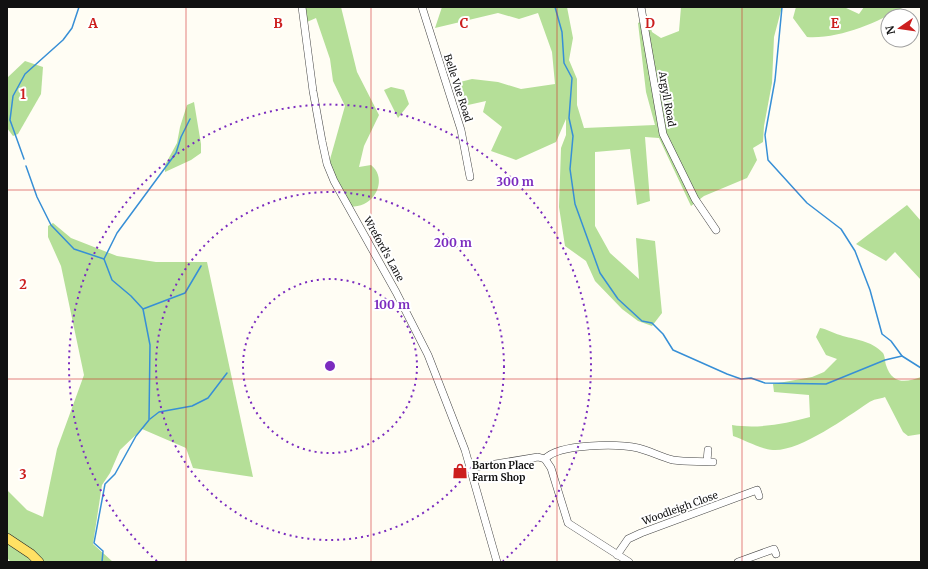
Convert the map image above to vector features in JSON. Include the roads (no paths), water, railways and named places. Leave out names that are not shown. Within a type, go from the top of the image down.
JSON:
[{"type":"main road","points":[[7,538],[31,554],[39,562]]},
{"type":"street","name":"Wreford's Lane","points":[[302,7],[313,91],[327,164],[334,181],[418,333],[457,432],[462,440],[497,562]]},
{"type":"street","name":"Belle Vue Road","points":[[422,7],[461,130],[470,177]]},
{"type":"street","name":"Argyll Road","points":[[641,7],[663,134],[689,186],[716,230]]},
{"type":"street","points":[[545,459],[553,453],[612,446],[638,448],[675,460],[710,462],[708,450]]},
{"type":"street","points":[[471,468],[538,457],[545,459],[550,468],[568,524],[629,562]]},
{"type":"street","name":"Woodleigh Close","points":[[617,555],[631,537],[758,491]]},
{"type":"street","points":[[738,562],[774,549]]},
{"type":"waterway","points":[[24,159],[10,120],[13,96],[25,74],[63,40],[72,28],[79,7]]},
{"type":"waterway","points":[[555,7],[562,32],[564,63],[572,78],[569,118],[573,136],[570,169],[575,204],[600,273],[618,299],[642,321],[652,323],[663,334],[673,350],[741,379],[751,378],[765,383],[826,384],[885,360],[902,356]]},
{"type":"waterway","points":[[782,7],[775,80],[765,135],[768,160],[807,203],[841,229],[855,251],[870,290],[882,334],[891,341],[902,356],[921,368]]},
{"type":"waterway","points":[[102,562],[103,551],[94,543],[105,484],[115,474],[136,436],[149,420],[150,345],[143,309],[131,296],[112,280],[104,259],[117,233],[176,153],[181,137],[190,119]]},
{"type":"waterway","points":[[26,166],[37,197],[51,225],[74,249],[104,259]]},
{"type":"waterway","points":[[143,309],[185,293],[201,266]]},
{"type":"waterway","points":[[150,419],[159,412],[192,406],[208,398],[227,373]]},
{"type":"place","name":"Barton Place Farm Shop","points":[[460,471]]}]
